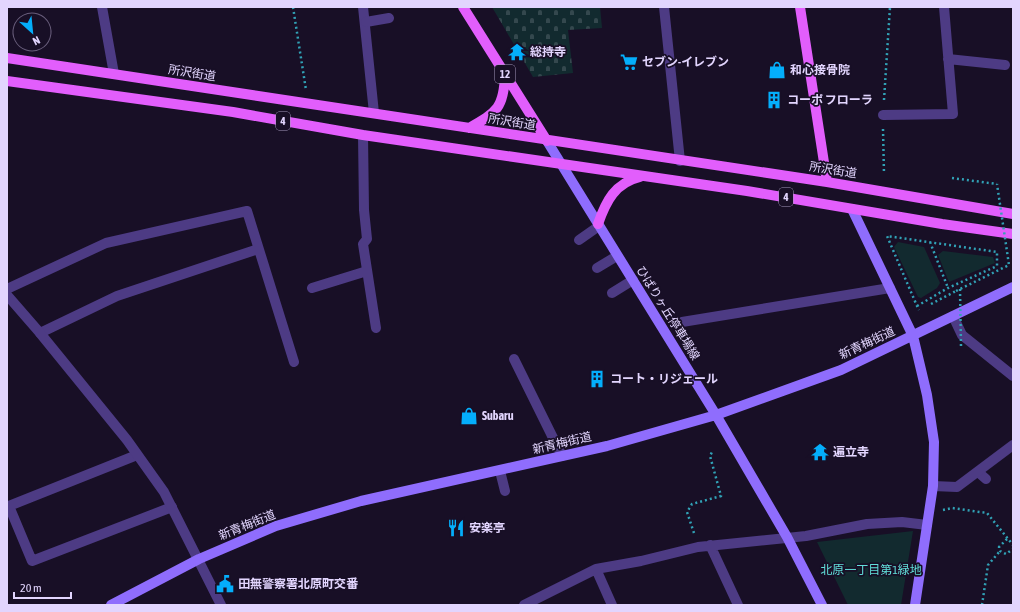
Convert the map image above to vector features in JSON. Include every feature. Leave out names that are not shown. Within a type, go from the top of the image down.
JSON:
[{"type":"main road","name":"12","points":[[463,7],[547,141]]},
{"type":"main road","points":[[800,7],[827,182]]},
{"type":"main road","name":"所沢街道","points":[[7,58],[374,113],[547,141],[827,182],[1013,214]]},
{"type":"main road","points":[[469,128],[488,117],[497,109],[504,95],[505,74]]},
{"type":"main road","name":"4","points":[[7,81],[233,112],[363,135],[559,163],[1013,234]]},
{"type":"main road","name":"ひばりヶ丘停車場線","points":[[547,141],[559,163],[716,415],[787,537],[822,605]]},
{"type":"main road","points":[[599,225],[604,206],[612,195],[627,180],[644,176]]},
{"type":"main road","points":[[852,209],[913,336],[926,395],[934,442],[933,486],[915,605]]},
{"type":"main road","name":"新青梅街道","points":[[111,605],[199,559],[276,526],[361,501],[607,446],[716,415],[841,370],[1013,287]]},
{"type":"street","points":[[102,7],[114,74]]},
{"type":"street","points":[[363,7],[366,22],[374,113]]},
{"type":"street","points":[[664,7],[680,161]]},
{"type":"street","points":[[883,115],[953,114],[944,7]]},
{"type":"street","points":[[366,22],[389,18]]},
{"type":"street","points":[[948,59],[1005,65]]},
{"type":"street","points":[[363,135],[364,210],[367,239],[363,244],[376,328]]},
{"type":"street","points":[[7,289],[106,243],[247,211],[294,362]]},
{"type":"street","points":[[579,240],[599,225]]},
{"type":"street","points":[[40,333],[117,296],[258,249]]},
{"type":"street","points":[[597,268],[617,256]]},
{"type":"street","points":[[312,288],[367,271]]},
{"type":"street","points":[[612,293],[632,280]]},
{"type":"street","points":[[682,322],[890,288]]},
{"type":"street","points":[[7,295],[40,333],[138,455],[172,507],[221,605]]},
{"type":"street","points":[[953,316],[962,335],[1013,376]]},
{"type":"street","points":[[514,359],[562,456]]},
{"type":"street","points":[[933,486],[957,487],[975,470],[1013,447]]},
{"type":"street","points":[[138,455],[8,506],[32,561],[172,507]]},
{"type":"street","points":[[500,470],[504,491]]},
{"type":"street","points":[[975,470],[986,479]]},
{"type":"street","points":[[524,605],[596,569],[641,561],[698,547],[806,536],[867,524],[902,522],[927,526]]},
{"type":"street","points":[[710,545],[738,605]]},
{"type":"street","points":[[596,569],[612,605]]},
{"type":"path","points":[[294,7],[308,103]]},
{"type":"path","points":[[884,174],[883,115],[890,7]]},
{"type":"path","points":[[930,304],[1009,265],[997,184],[952,178]]},
{"type":"path","points":[[917,306],[948,288],[997,266],[997,252],[887,236],[917,306],[919,310]]},
{"type":"path","points":[[930,242],[948,288]]},
{"type":"path","points":[[960,289],[961,346]]},
{"type":"path","points":[[698,547],[687,512],[692,504],[721,496],[710,456],[713,450]]},
{"type":"path","points":[[943,510],[952,508],[987,513],[1013,545]]},
{"type":"path","points":[[982,605],[988,565],[1000,551],[999,546],[1007,539]]},
{"type":"path","points":[[1000,551],[1006,554],[1013,550]]},
{"type":"green space","points":[[492,7],[600,7],[602,28],[568,30],[573,73],[533,77]]},
{"type":"green space","points":[[898,242],[924,247],[940,283],[937,288],[921,298],[918,297],[894,247]]},
{"type":"green space","points":[[943,251],[993,257],[995,263],[949,282],[938,255]]},
{"type":"green space","name":"北原一丁目第1緑地","points":[[913,531],[901,605],[848,605],[817,542]]},
{"type":"place","name":"総持寺","points":[[517,52]]},
{"type":"place","name":"セブン-イレブン","points":[[629,62]]},
{"type":"place","name":"和心接骨院","points":[[777,70]]},
{"type":"place","name":"コーポ フローラ","points":[[774,100]]},
{"type":"place","name":"コート・リジェール","points":[[597,379]]},
{"type":"place","name":"Subaru","points":[[469,416]]},
{"type":"place","name":"遍立寺","points":[[820,452]]},
{"type":"place","name":"安楽亭","points":[[456,528]]},
{"type":"place","name":"田無警察署北原町交番","points":[[225,584]]}]
